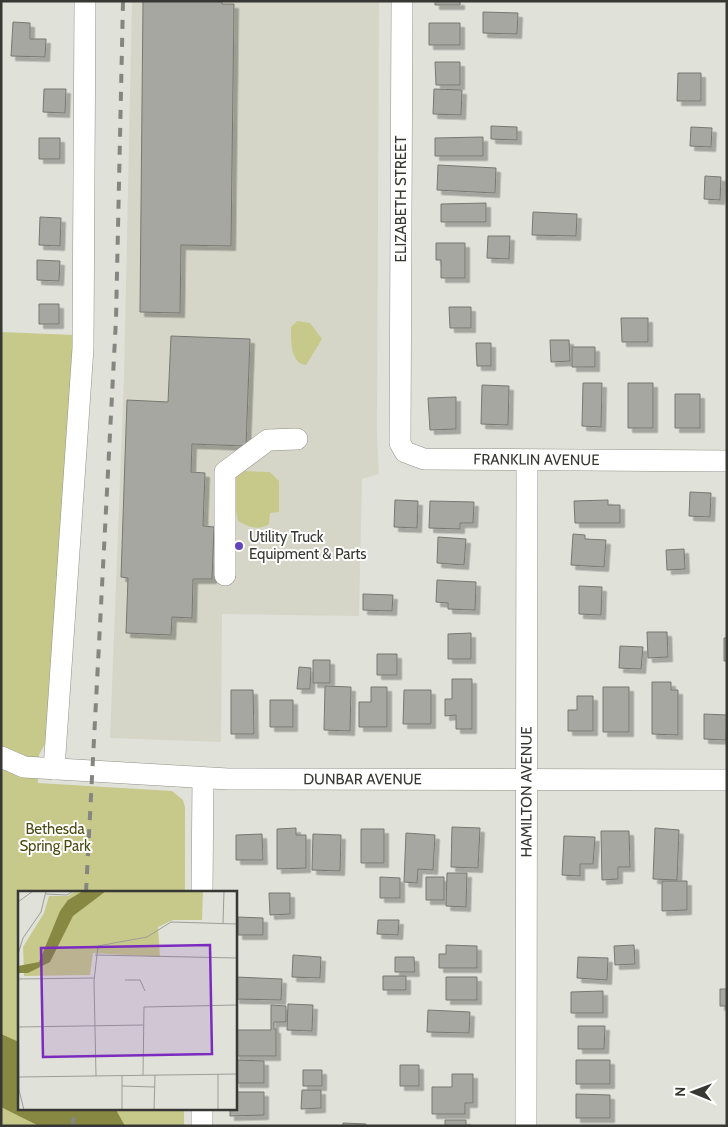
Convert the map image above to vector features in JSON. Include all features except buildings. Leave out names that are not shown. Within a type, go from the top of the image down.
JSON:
[{"type":"street","points":[[54,769],[83,348],[85,1]]},
{"type":"street","name":"ELIZABETH STREET","points":[[400,397],[402,1]]},
{"type":"street","name":"FRANKLIN AVENUE","points":[[400,397],[400,443],[405,452],[424,460],[727,461]]},
{"type":"street","points":[[225,576],[224,472],[268,440],[297,439]]},
{"type":"street","name":"HAMILTON AVENUE","points":[[526,1126],[527,460]]},
{"type":"street","name":"DUNBAR AVENUE","points":[[1,757],[24,767],[203,778],[727,780]]},
{"type":"street","points":[[202,891],[203,778]]},
{"type":"street","points":[[202,1110],[202,1126]]},
{"type":"shaded area","points":[[132,1],[379,1],[377,435],[379,474],[362,479],[359,616],[222,614],[221,742],[110,738],[124,379]]},
{"type":"shaded area","points":[[1,1034],[18,1042],[18,1110],[116,1110],[125,1126],[39,1126],[1,1107]]},
{"type":"green space","points":[[297,321],[310,323],[322,339],[306,365],[297,360],[292,350],[291,327]]},
{"type":"green space","name":"Bethesda Spring Park","points":[[1,332],[74,335],[46,742],[39,755],[38,783],[172,791],[183,800],[185,807],[185,891],[18,891],[18,1110],[184,1110],[184,1126],[1,1126]]},
{"type":"green space","points":[[239,471],[270,472],[279,481],[279,512],[270,513],[269,524],[254,527],[238,521],[230,481]]},
{"type":"railway","points":[[86,891],[116,319],[123,1]]},
{"type":"railway","points":[[73,1126],[74,1110]]},
{"type":"place","name":"Utility Truck Equipment & Parts","points":[[239,546]]}]
